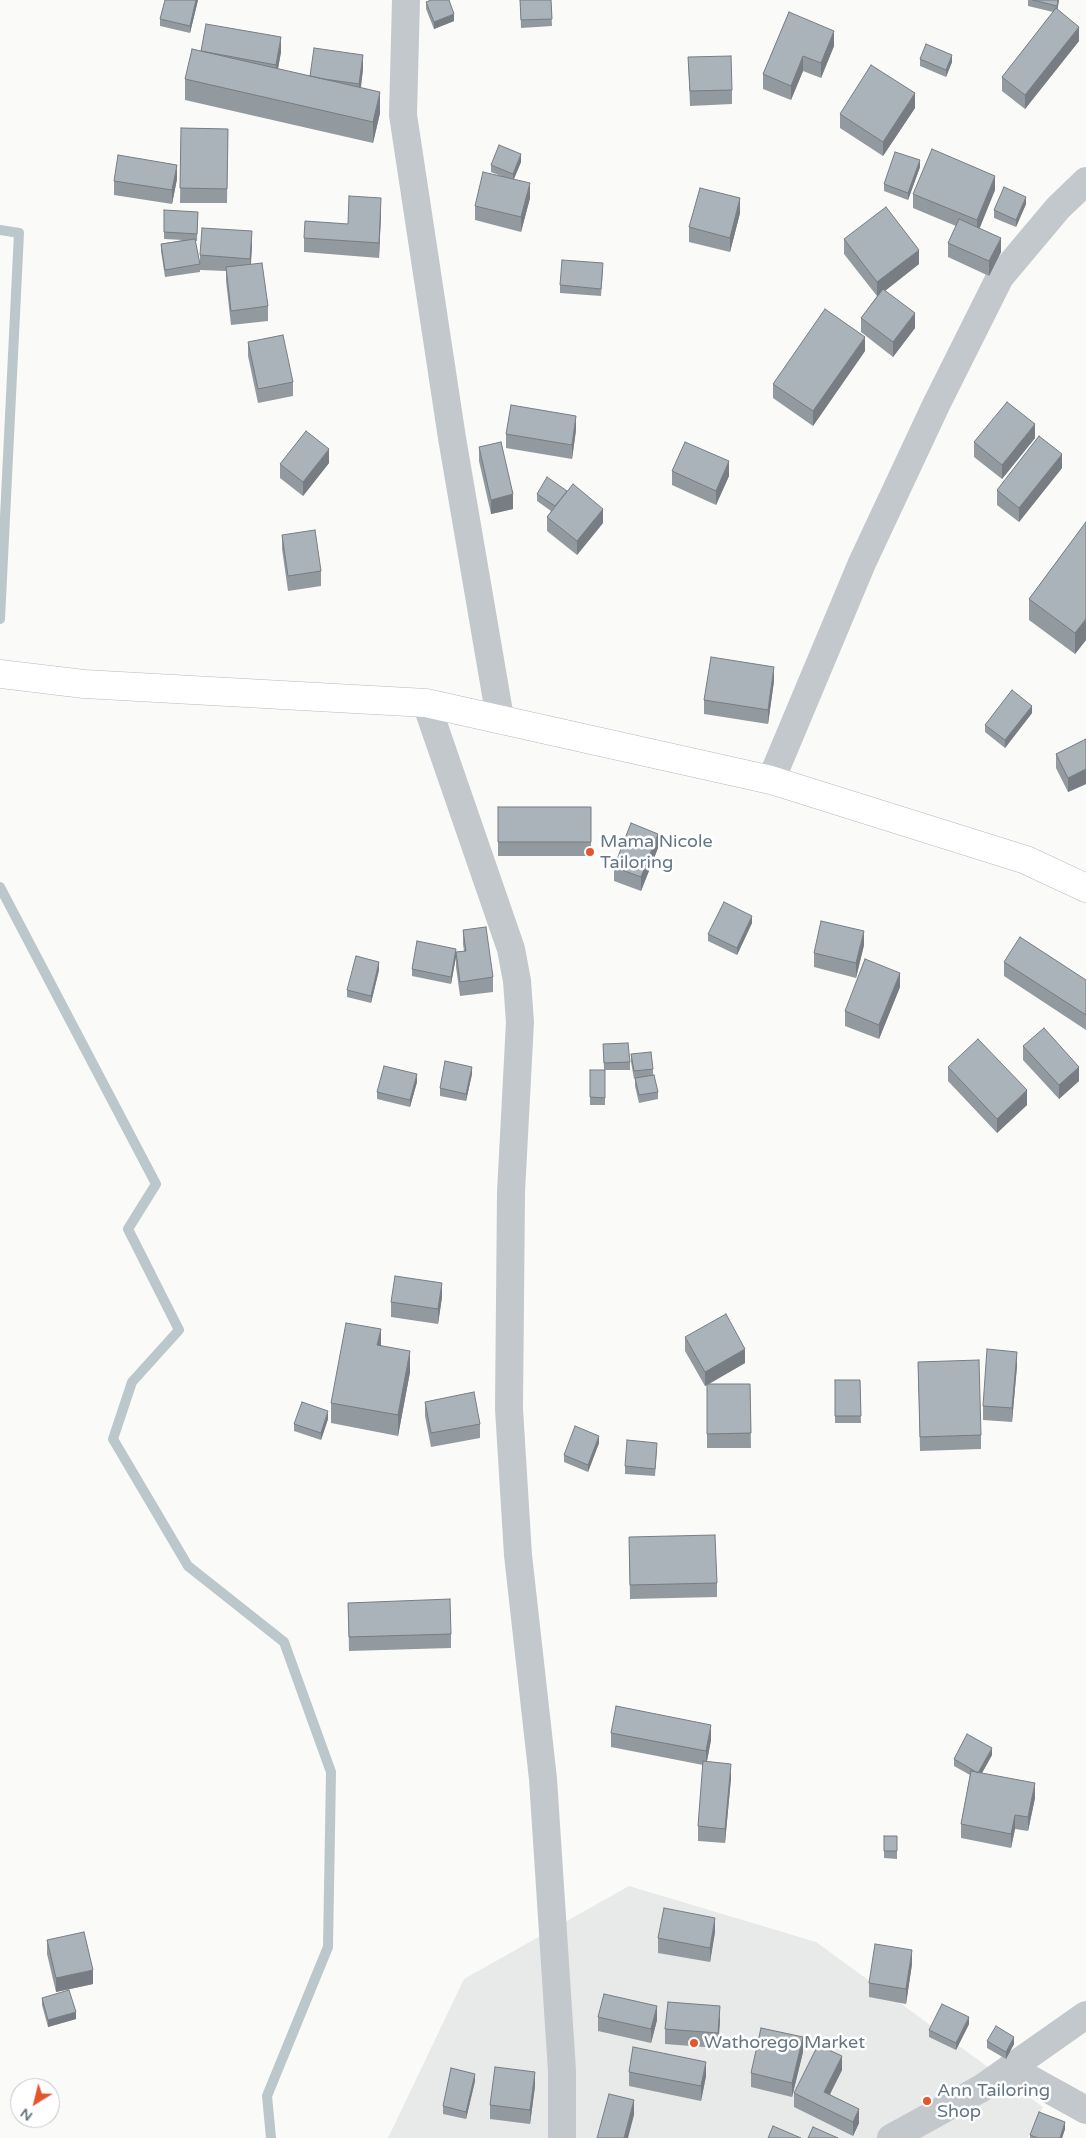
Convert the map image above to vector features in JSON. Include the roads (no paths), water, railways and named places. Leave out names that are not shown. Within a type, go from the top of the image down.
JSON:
[{"type":"main road","points":[[0,674],[84,684],[426,702],[771,780],[1026,860],[1086,888]]},
{"type":"street","points":[[406,0],[403,115],[452,438],[500,718]]},
{"type":"street","points":[[771,780],[862,564],[936,405],[1000,278],[1058,208],[1086,181]]},
{"type":"street","points":[[426,702],[511,949],[517,981],[520,1022],[511,1192],[509,1409],[518,1555],[544,1779],[562,2071],[562,2138]]},
{"type":"street","points":[[442,752],[462,710]]},
{"type":"street","points":[[891,2138],[982,2088],[1086,2014]]},
{"type":"street","points":[[1010,2068],[1086,2110]]},
{"type":"waterway","points":[[0,230],[19,233],[0,619]]},
{"type":"waterway","points":[[0,887],[156,1184],[128,1229],[179,1330],[132,1382],[113,1439],[188,1566],[284,1642],[331,1772],[328,1947],[267,2096],[271,2138]]},
{"type":"place","name":"Mama Nicole Tailoring","points":[[590,852]]},
{"type":"place","name":"Wathorego Market","points":[[694,2043]]},
{"type":"place","name":"Ann Tailoring Shop","points":[[927,2101]]}]
